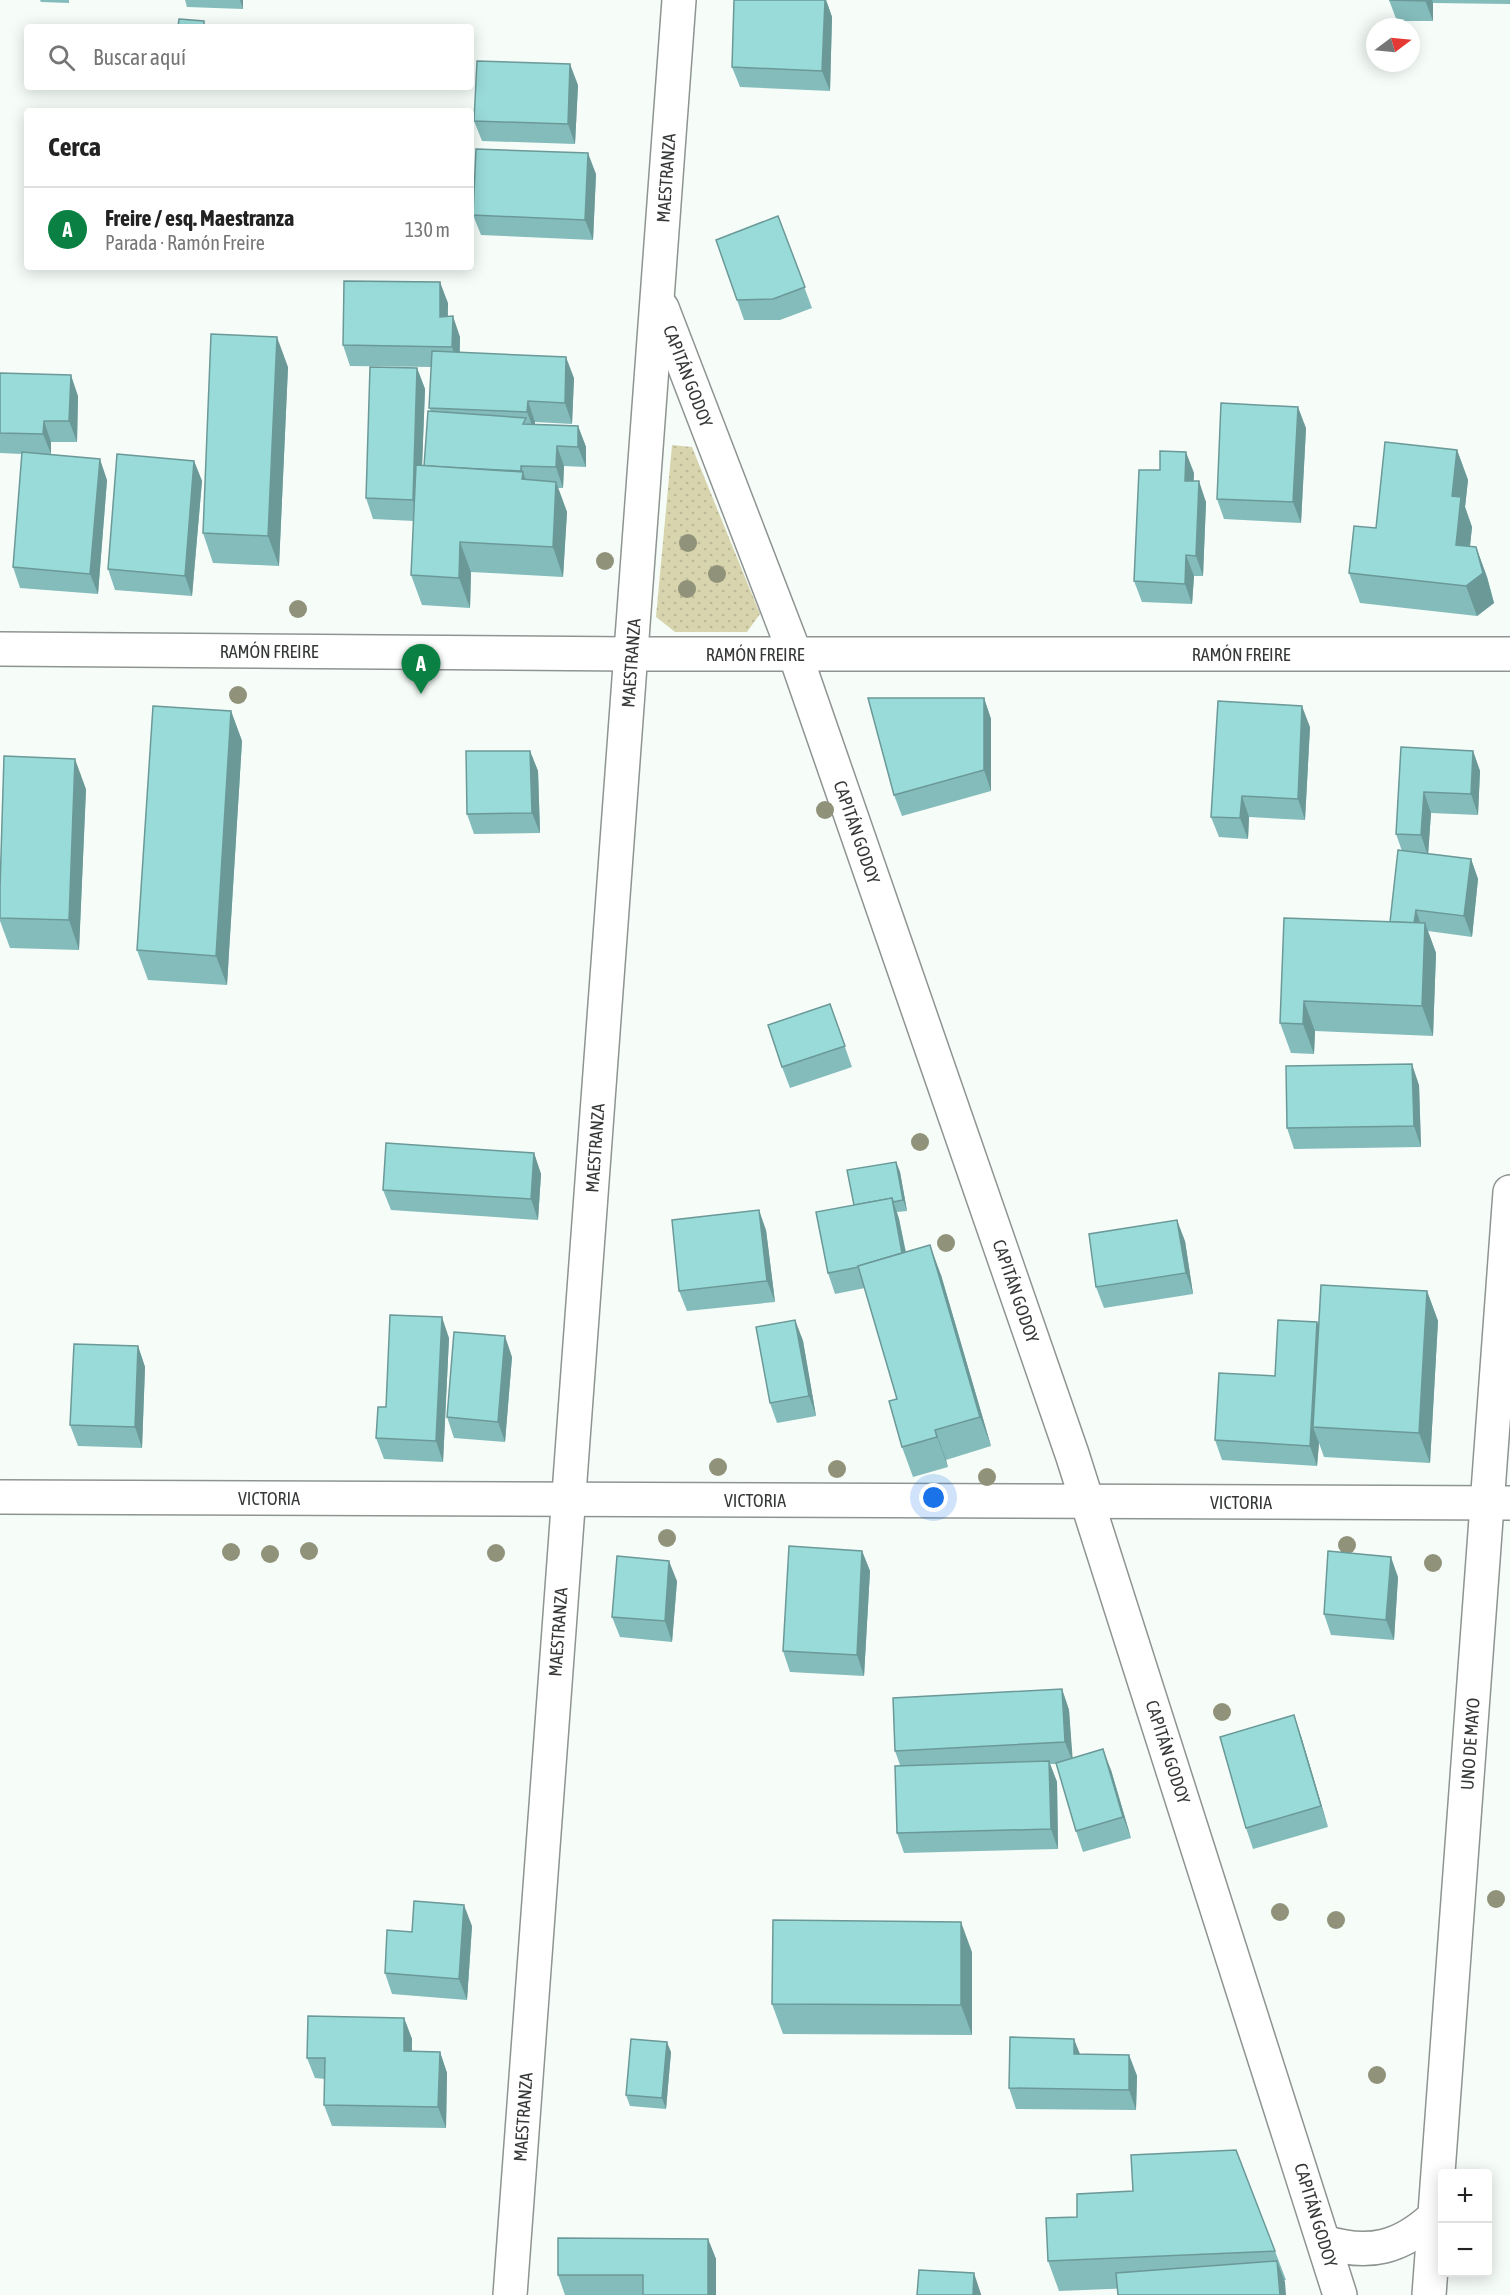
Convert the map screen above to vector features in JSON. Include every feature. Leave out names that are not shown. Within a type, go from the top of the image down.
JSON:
[{"type":"street","name":"MAESTRANZA","points":[[510,2295],[679,0]]},
{"type":"street","name":"CAPITÁN GODOY","points":[[658,298],[795,654],[1088,1502],[1340,2295]]},
{"type":"street","name":"RAMÓN FREIRE","points":[[0,649],[631,654],[1510,654]]},
{"type":"street","name":"UNO DE MAYO","points":[[1429,2295],[1499,1503],[1510,1192]]},
{"type":"street","name":"VICTORIA","points":[[0,1497],[1499,1503]]},
{"type":"street","points":[[1324,2242],[1343,2248],[1363,2250],[1383,2247],[1411,2235],[1435,2216]]},
{"type":"shaded area","points":[[672,445],[692,447],[760,614],[747,632],[675,632],[656,617]]},
{"type":"building","points":[[734,0],[825,0],[822,71],[732,67]]},
{"type":"building","points":[[179,19],[204,21],[204,24],[178,24]]},
{"type":"building","points":[[477,61],[570,64],[568,124],[474,121]]},
{"type":"building","points":[[476,149],[588,153],[585,220],[474,215]]},
{"type":"building","points":[[778,216],[805,287],[773,299],[737,300],[716,240]]},
{"type":"building","points":[[344,281],[440,282],[440,317],[453,316],[452,347],[343,345]]},
{"type":"building","points":[[211,334],[277,337],[268,536],[203,533]]},
{"type":"building","points":[[432,351],[566,357],[565,403],[528,401],[527,412],[429,408]]},
{"type":"building","points":[[370,367],[417,368],[413,500],[366,498]]},
{"type":"building","points":[[0,373],[71,375],[69,421],[44,421],[43,434],[0,433]]},
{"type":"building","points":[[1221,403],[1298,407],[1293,502],[1217,499]]},
{"type":"building","points":[[428,411],[526,418],[523,424],[578,426],[578,447],[557,446],[556,467],[521,466],[521,471],[424,466]]},
{"type":"building","points":[[1385,442],[1457,450],[1452,496],[1461,497],[1456,545],[1476,547],[1483,573],[1466,586],[1349,573],[1354,526],[1376,528]]},
{"type":"building","points":[[1160,451],[1186,452],[1185,481],[1199,481],[1196,556],[1186,555],[1185,584],[1134,581],[1139,470],[1160,470]]},
{"type":"building","points":[[22,452],[100,459],[90,574],[13,567]]},
{"type":"building","points":[[117,454],[194,461],[185,576],[108,569]]},
{"type":"building","points":[[416,465],[523,472],[522,479],[556,482],[553,547],[460,542],[459,578],[411,575]]},
{"type":"building","points":[[868,698],[984,698],[984,770],[894,795]]},
{"type":"building","points":[[1218,701],[1302,706],[1298,799],[1242,796],[1240,818],[1211,817]]},
{"type":"building","points":[[153,706],[231,711],[216,956],[137,950]]},
{"type":"building","points":[[1401,747],[1473,751],[1471,794],[1424,792],[1421,835],[1396,834]]},
{"type":"building","points":[[466,751],[530,751],[532,813],[467,814]]},
{"type":"building","points":[[4,756],[75,759],[69,920],[0,918]]},
{"type":"building","points":[[1398,850],[1471,859],[1464,916],[1416,910],[1414,923],[1390,922]]},
{"type":"building","points":[[1284,918],[1425,923],[1422,1006],[1304,1001],[1303,1024],[1280,1023]]},
{"type":"building","points":[[830,1004],[845,1046],[782,1067],[768,1025]]},
{"type":"building","points":[[1412,1064],[1414,1126],[1287,1128],[1286,1066]]},
{"type":"building","points":[[386,1143],[534,1153],[531,1199],[383,1190]]},
{"type":"building","points":[[896,1162],[903,1200],[893,1202],[892,1198],[854,1205],[847,1170]]},
{"type":"building","points":[[892,1198],[902,1253],[859,1267],[828,1273],[816,1212]]},
{"type":"building","points":[[759,1210],[767,1281],[679,1291],[672,1220]]},
{"type":"building","points":[[1177,1220],[1186,1273],[1096,1287],[1089,1234]]},
{"type":"building","points":[[930,1245],[980,1417],[935,1430],[937,1437],[902,1447],[889,1401],[897,1399],[858,1266]]},
{"type":"building","points":[[1321,1285],[1427,1291],[1419,1433],[1313,1427]]},
{"type":"building","points":[[390,1315],[442,1317],[436,1441],[376,1438],[378,1407],[386,1407]]},
{"type":"building","points":[[795,1320],[809,1396],[770,1403],[756,1327]]},
{"type":"building","points":[[1278,1320],[1317,1322],[1310,1446],[1215,1440],[1219,1373],[1275,1376]]},
{"type":"building","points":[[454,1332],[505,1336],[498,1422],[447,1417]]},
{"type":"building","points":[[74,1344],[138,1346],[135,1427],[70,1425]]},
{"type":"building","points":[[789,1546],[862,1551],[857,1655],[783,1651]]},
{"type":"building","points":[[1328,1551],[1391,1557],[1386,1620],[1324,1614]]},
{"type":"building","points":[[617,1556],[669,1561],[665,1621],[612,1617]]},
{"type":"building","points":[[1062,1689],[1065,1742],[895,1751],[893,1698]]},
{"type":"building","points":[[1294,1715],[1321,1806],[1246,1828],[1220,1737]]},
{"type":"building","points":[[1103,1749],[1123,1817],[1076,1831],[1056,1763]]},
{"type":"building","points":[[1049,1761],[1051,1829],[897,1833],[895,1766]]},
{"type":"building","points":[[414,1901],[464,1905],[459,1979],[385,1973],[387,1930],[412,1932]]},
{"type":"building","points":[[773,1920],[961,1922],[961,2005],[772,2004]]},
{"type":"building","points":[[308,2016],[404,2018],[404,2051],[440,2052],[438,2107],[324,2105],[325,2058],[307,2058]]},
{"type":"building","points":[[1010,2037],[1074,2039],[1074,2054],[1129,2055],[1129,2090],[1009,2088]]},
{"type":"building","points":[[631,2039],[667,2042],[662,2098],[626,2095]]},
{"type":"building","points":[[1236,2150],[1275,2251],[1048,2261],[1046,2218],[1077,2217],[1077,2194],[1133,2191],[1131,2155]]},
{"type":"building","points":[[558,2238],[708,2239],[708,2295],[643,2295],[643,2275],[558,2275]]},
{"type":"building","points":[[1277,2261],[1280,2295],[1118,2295],[1116,2273]]},
{"type":"building","points":[[919,2270],[974,2273],[973,2295],[917,2295]]},
{"type":"place","name":"Freire / esq. Maestranza","points":[[421,694]]}]
